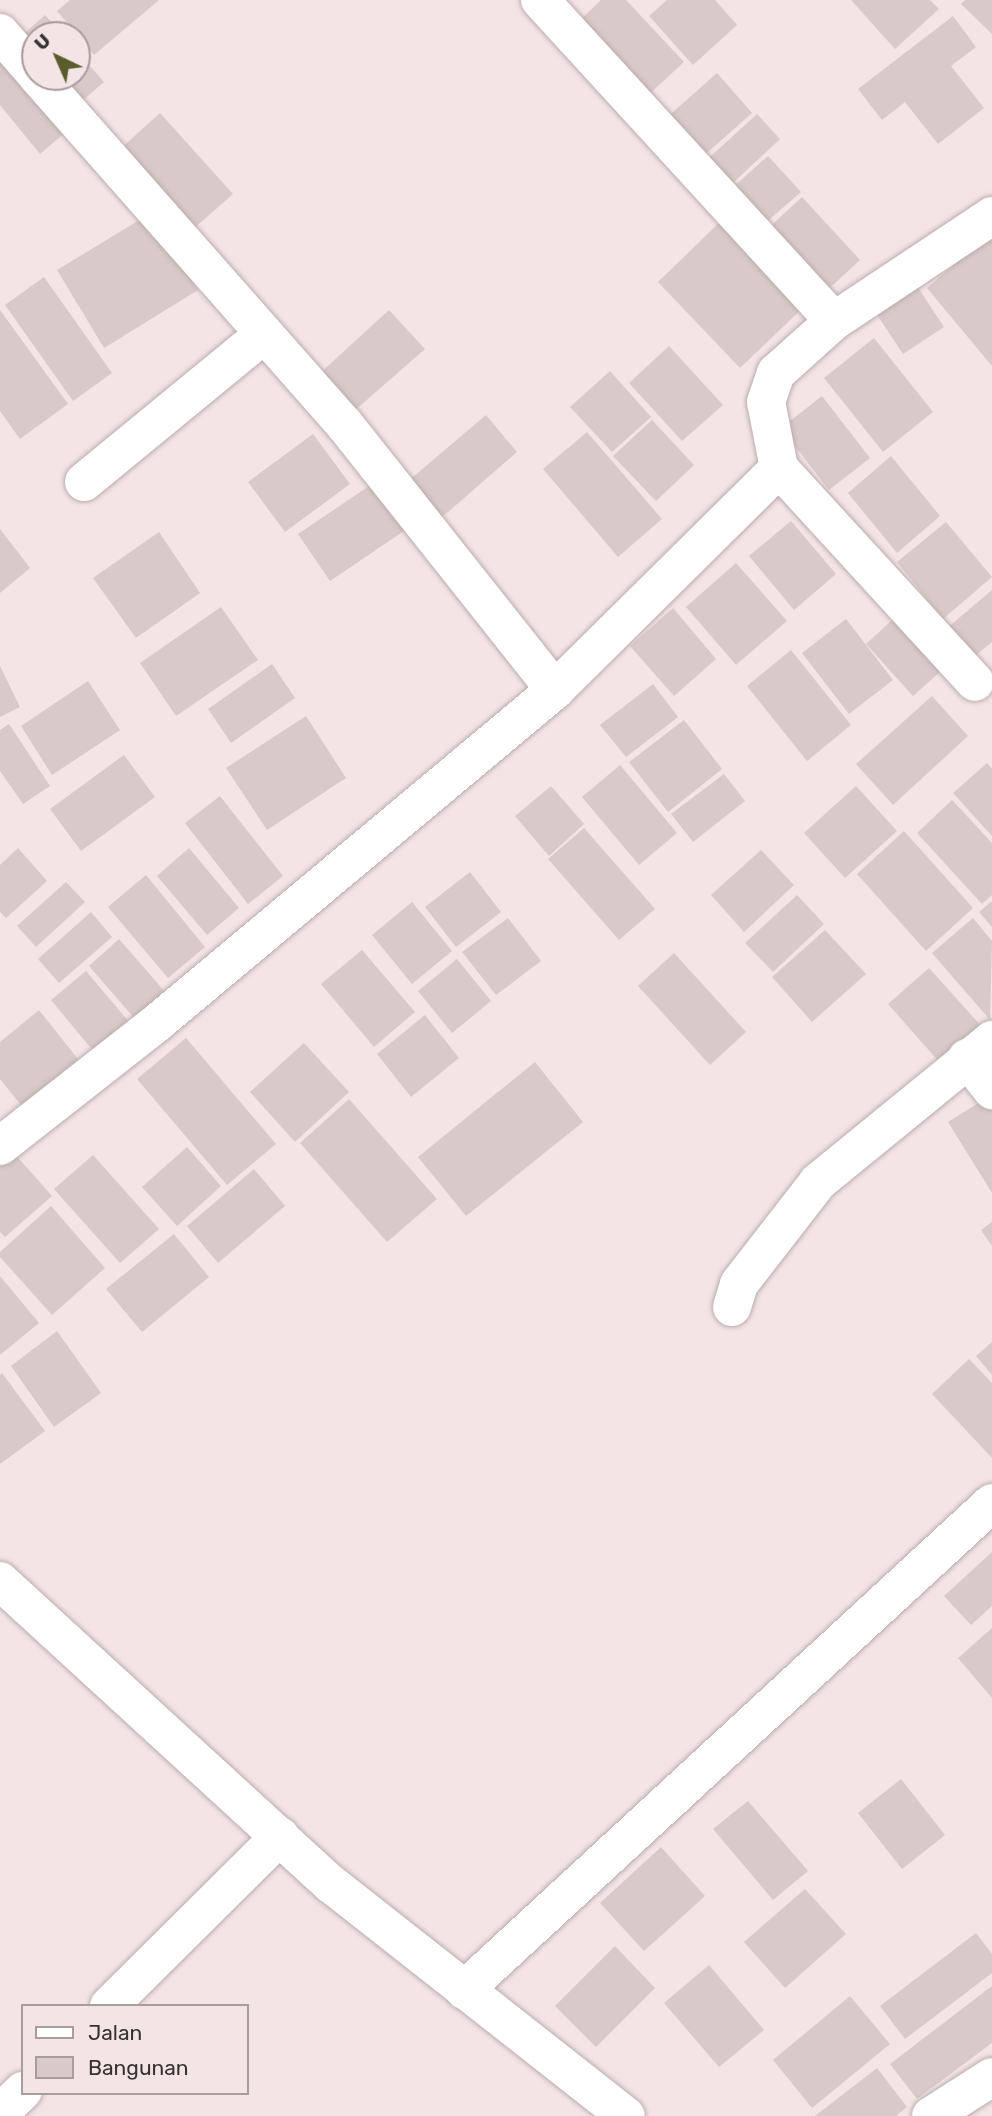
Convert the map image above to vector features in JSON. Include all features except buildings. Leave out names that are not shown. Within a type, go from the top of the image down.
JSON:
[{"type":"street","points":[[540,0],[834,321]]},
{"type":"street","points":[[0,33],[21,57]]},
{"type":"street","points":[[51,91],[345,425],[555,690]]},
{"type":"street","points":[[975,682],[779,468],[766,402],[776,373],[834,321],[992,216]]},
{"type":"street","points":[[84,482],[263,335]]},
{"type":"street","points":[[0,1146],[158,1022],[555,690],[779,468]]},
{"type":"street","points":[[732,1307],[739,1284],[818,1182],[980,1049],[992,1090]]},
{"type":"street","points":[[464,1990],[992,1503]]},
{"type":"street","points":[[0,1581],[331,1884],[626,2116]]},
{"type":"street","points":[[110,2004],[280,1836]]},
{"type":"street","points":[[931,2116],[992,2077]]},
{"type":"street","points":[[0,2113],[21,2093]]}]
